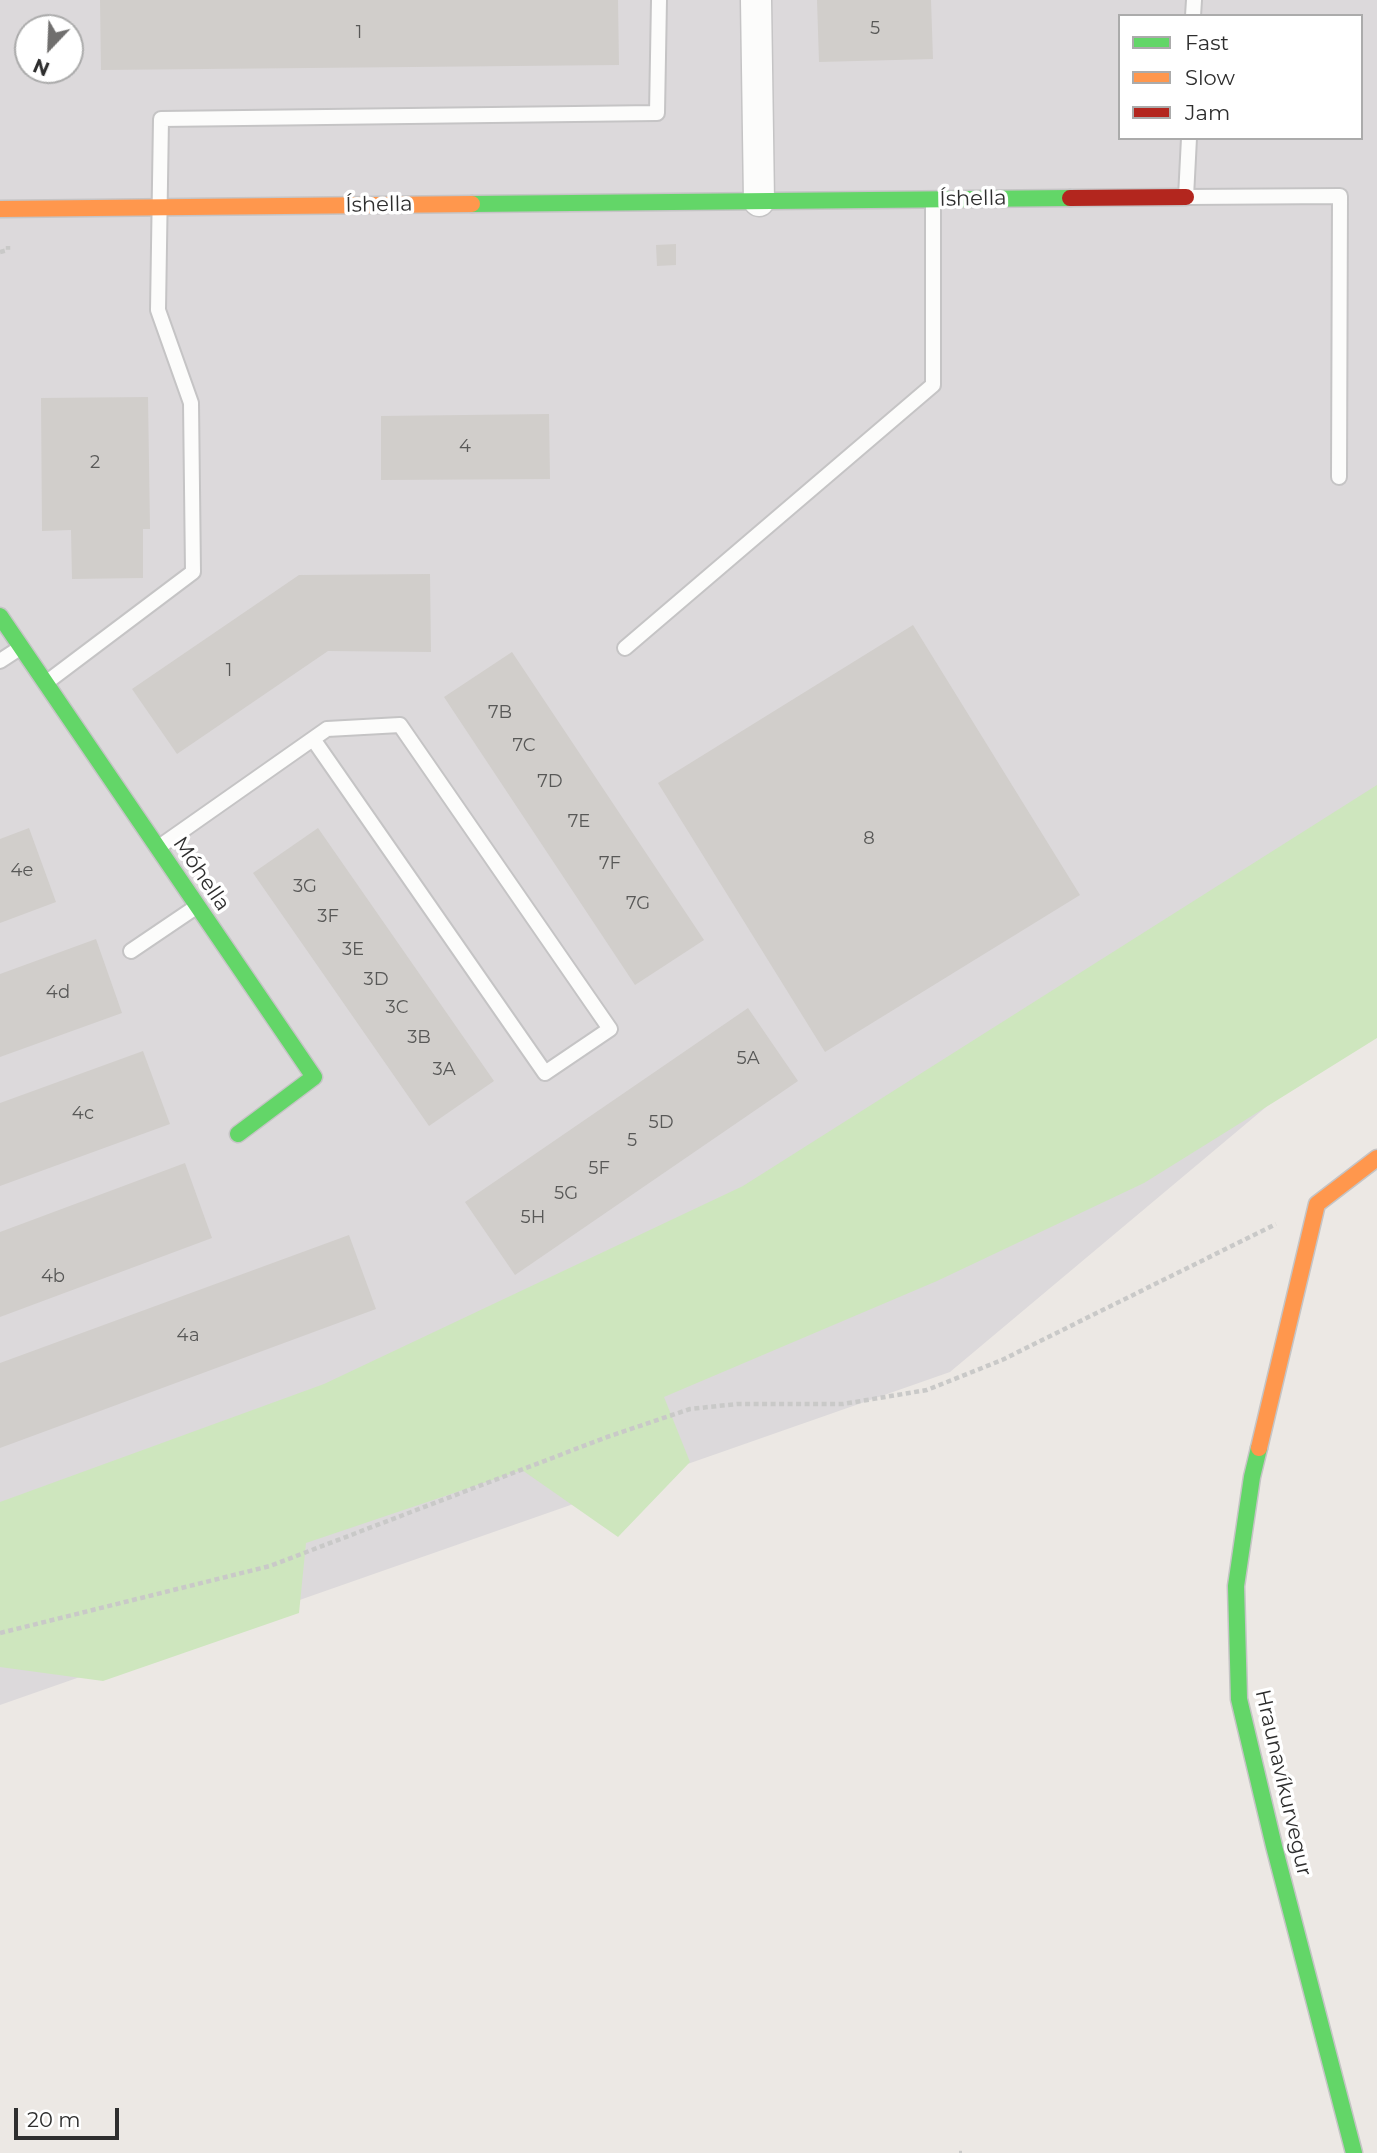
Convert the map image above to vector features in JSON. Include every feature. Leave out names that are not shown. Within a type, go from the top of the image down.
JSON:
[{"type":"street","points":[[756,0],[759,201]]},
{"type":"street","name":"Íshella","points":[[0,209],[1186,197]]},
{"type":"street","name":"Móhella","points":[[0,616],[314,1077],[238,1134]]},
{"type":"street","points":[[1317,1204],[1377,1158]]},
{"type":"street","name":"Hraunavíkurvegur","points":[[1317,1204],[1252,1477],[1236,1586],[1239,1699],[1274,1846],[1354,2153]]},
{"type":"lane","points":[[46,683],[193,572],[191,403],[158,310],[162,119],[657,113],[659,0]]},
{"type":"lane","points":[[1189,140],[1186,197],[1339,196],[1339,477]]},
{"type":"lane","points":[[625,648],[933,385],[933,200]]},
{"type":"lane","points":[[0,661],[22,648]]},
{"type":"lane","points":[[158,848],[327,729],[400,726],[610,1029],[545,1073],[313,740]]},
{"type":"lane","points":[[131,951],[198,907]]},
{"type":"path","points":[[0,1633],[270,1566],[607,1437],[690,1409],[737,1404],[843,1404],[927,1390],[1002,1360],[1317,1204]]},
{"type":"shaded area","points":[[0,0],[1377,0],[1377,1014],[950,1372],[0,1705]]},
{"type":"green space","points":[[1377,785],[1377,1038],[1144,1183],[937,1281],[664,1397],[690,1462],[618,1537],[522,1470],[306,1543],[299,1613],[103,1681],[0,1667],[0,1502],[324,1384],[743,1186]]},
{"type":"building","points":[[100,0],[618,0],[619,65],[101,70]]},
{"type":"building","points":[[817,0],[931,0],[933,59],[819,62]]},
{"type":"building","points":[[676,244],[676,265],[657,266],[656,245]]},
{"type":"building","points":[[148,397],[150,529],[143,529],[143,578],[72,579],[71,530],[42,531],[41,398]]},
{"type":"building","points":[[549,414],[550,479],[381,480],[381,416]]},
{"type":"building","points":[[430,574],[431,652],[328,651],[177,754],[132,689],[299,575]]},
{"type":"building","points":[[913,625],[1080,895],[825,1052],[658,783]]},
{"type":"building","points":[[512,652],[704,940],[635,985],[444,697]]},
{"type":"building","points":[[29,828],[56,902],[0,923],[0,839]]},
{"type":"building","points":[[318,828],[494,1081],[429,1126],[253,873]]},
{"type":"building","points":[[96,939],[122,1013],[0,1057],[0,974]]},
{"type":"building","points":[[748,1008],[798,1081],[515,1275],[465,1202]]},
{"type":"building","points":[[143,1051],[170,1124],[0,1186],[0,1103]]},
{"type":"building","points":[[185,1163],[212,1238],[0,1317],[0,1232]]},
{"type":"building","points":[[349,1235],[376,1309],[0,1448],[0,1363]]},
{"type":"traffic: fast","points":[[472,204],[1070,198]]},
{"type":"traffic: fast","points":[[0,616],[314,1077],[238,1134]]},
{"type":"traffic: fast","points":[[1259,1448],[1252,1477],[1236,1586],[1239,1699],[1274,1846],[1354,2153]]},
{"type":"traffic: slow","points":[[0,209],[472,204]]},
{"type":"traffic: slow","points":[[1259,1448],[1317,1204],[1377,1158]]},
{"type":"traffic: jam","points":[[1070,198],[1186,197]]}]
